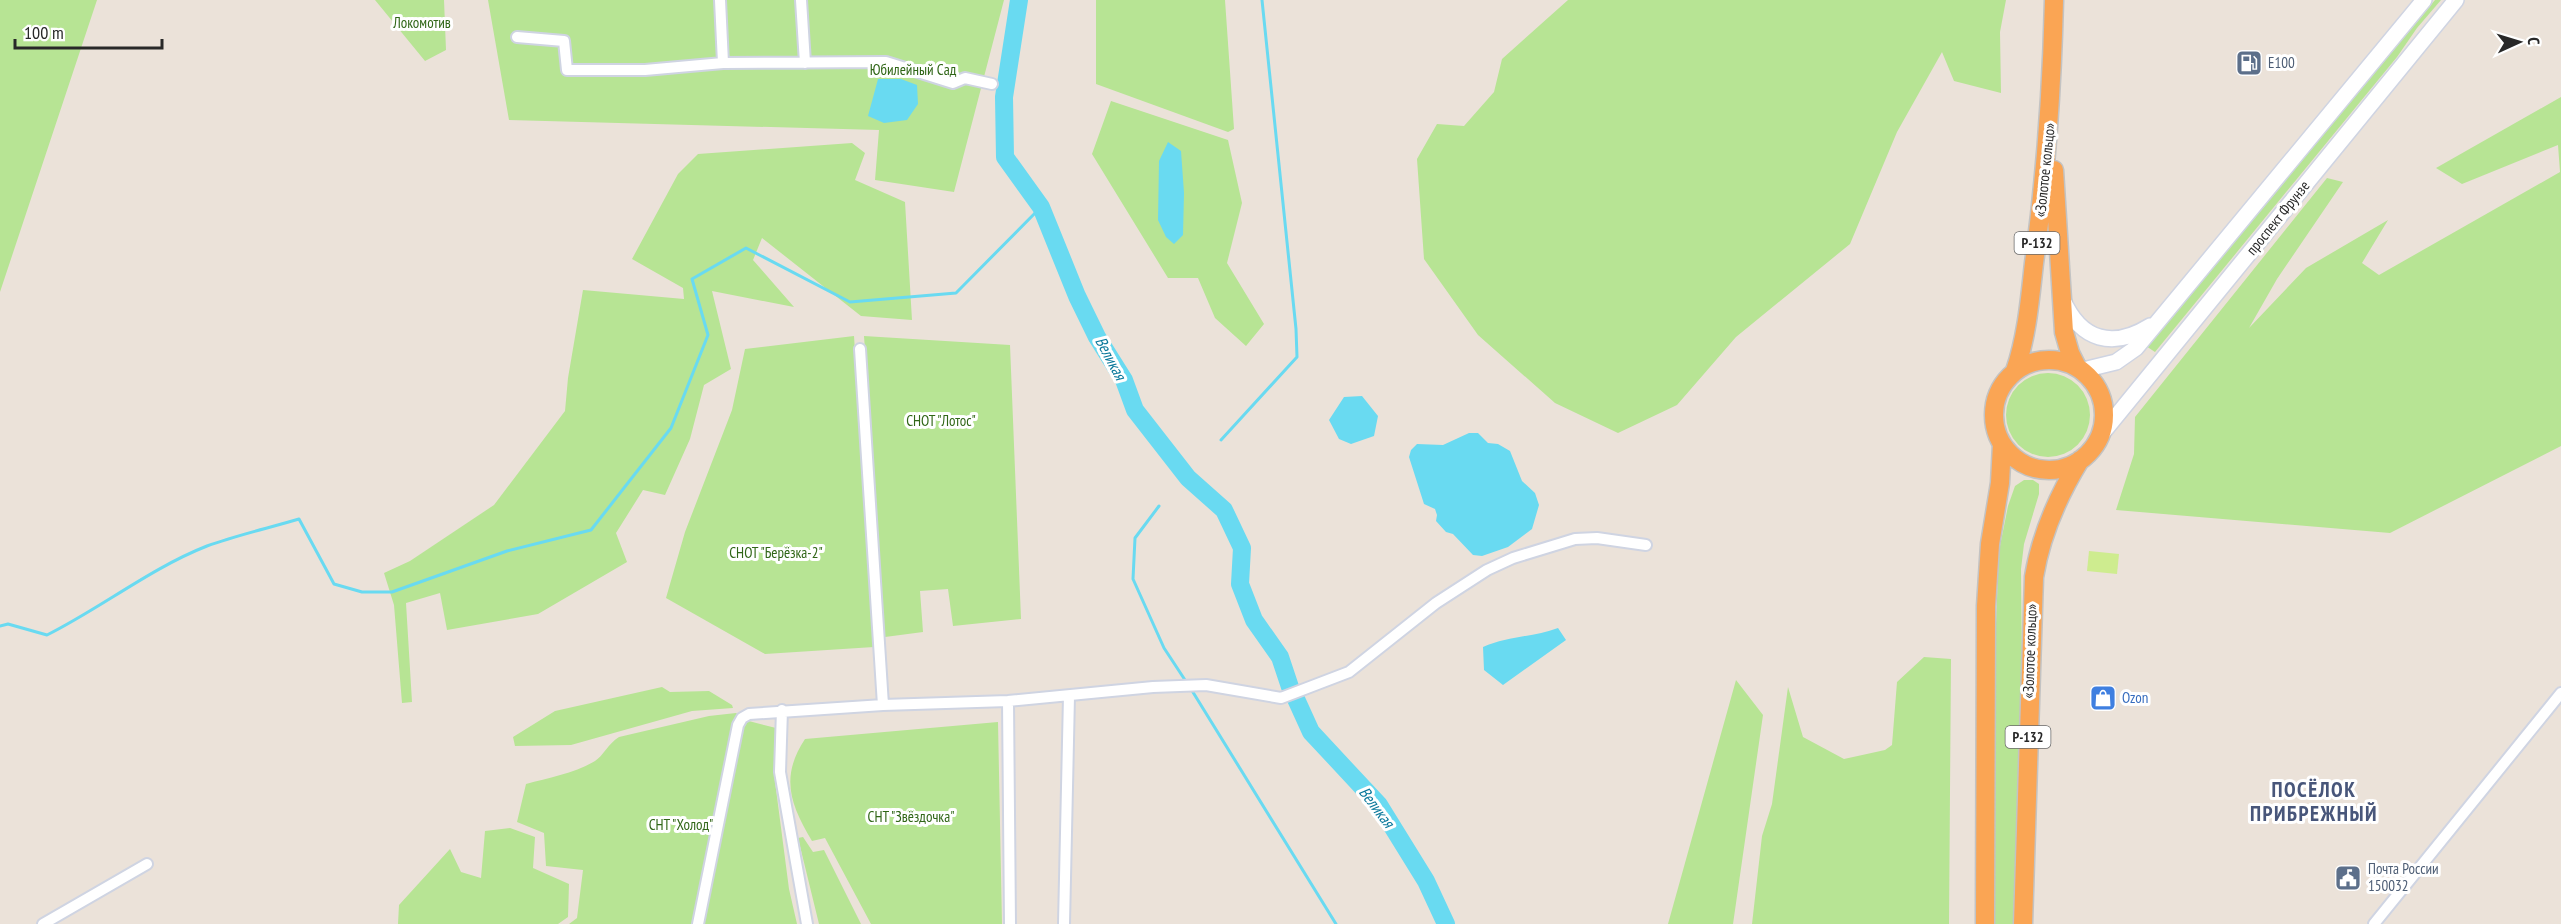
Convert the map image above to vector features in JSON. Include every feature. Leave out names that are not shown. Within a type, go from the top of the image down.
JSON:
[{"type":"highway","name":"Р-132","points":[[2051,115],[2054,0]]},
{"type":"highway","name":"«Золотое кольцо»","points":[[2023,924],[2034,577],[2050,516],[2080,460],[2092,450],[2100,436],[2104,419],[2103,403],[2096,387],[2080,369],[2066,343],[2051,115]]},
{"type":"highway","name":"«Золотое кольцо»","points":[[1985,924],[1985,634],[1990,544],[2000,483],[2002,444],[1995,428],[1995,404],[2000,389],[2015,371],[2021,352],[2041,211],[2051,115]]},
{"type":"highway","points":[[2015,371],[2030,363],[2045,360],[2061,361],[2080,369]]},
{"type":"highway","points":[[2002,444],[2022,463],[2038,469],[2064,468],[2080,460]]},
{"type":"main road","name":"проспект Фрунзе","points":[[2080,369],[2106,366],[2125,358],[2136,348],[2424,0]]},
{"type":"main road","name":"проспект Фрунзе","points":[[2100,436],[2456,0]]},
{"type":"main road","points":[[2062,297],[2077,325],[2090,334],[2105,339],[2123,338],[2138,333],[2150,327],[2164,314]]},
{"type":"street","points":[[720,0],[723,63]]},
{"type":"street","points":[[801,0],[805,63]]},
{"type":"street","points":[[517,37],[564,41],[567,70],[645,70],[723,63],[886,62],[953,83],[965,78],[992,84]]},
{"type":"street","points":[[860,349],[883,705]]},
{"type":"street","points":[[698,924],[738,725],[742,718],[749,714],[782,710],[1008,701],[1153,687],[1206,685],[1275,698],[1288,696],[1349,672],[1436,603],[1487,570],[1513,558],[1575,539],[1597,538],[1646,545]]},
{"type":"street","points":[[2374,924],[2561,693]]},
{"type":"street","points":[[1064,924],[1069,696]]},
{"type":"street","points":[[1008,701],[1010,924]]},
{"type":"street","points":[[782,710],[780,772],[807,924]]},
{"type":"street","points":[[43,924],[147,864]]},
{"type":"green space","points":[[0,0],[97,0],[0,292]]},
{"type":"green space","name":"Локомотив","points":[[375,0],[444,0],[446,50],[425,61]]},
{"type":"green space","name":"Юбилейный Сад","points":[[488,0],[1004,0],[954,192],[875,180],[879,130],[509,120]]},
{"type":"green space","points":[[1096,0],[1225,0],[1234,129],[1228,132],[1096,84]]},
{"type":"green space","points":[[1568,0],[2006,0],[2000,32],[2001,93],[1954,81],[1942,52],[1897,132],[1850,244],[1736,337],[1677,405],[1618,433],[1555,403],[1478,335],[1424,259],[1417,159],[1437,124],[1464,126],[1494,92],[1502,59]]},
{"type":"green space","points":[[2435,0],[2441,0],[2155,352],[2146,346]]},
{"type":"green space","points":[[2561,97],[2561,446],[2390,533],[2116,510],[2134,454],[2135,417],[2327,178],[2343,182],[2277,279],[2249,328],[2306,268],[2388,220],[2362,263],[2379,275],[2560,172],[2558,145],[2462,184],[2436,168]]},
{"type":"green space","points":[[1111,101],[1228,140],[1242,203],[1227,263],[1264,324],[1246,346],[1215,318],[1198,278],[1168,278],[1092,154]]},
{"type":"green space","points":[[852,143],[865,153],[855,180],[905,202],[912,320],[861,316],[762,238],[753,260],[794,307],[712,291],[731,369],[704,385],[690,439],[665,495],[643,490],[616,533],[627,562],[538,614],[447,630],[440,593],[406,603],[412,702],[402,703],[394,605],[384,573],[410,561],[494,505],[565,411],[568,378],[583,290],[684,299],[683,288],[632,259],[678,174],[698,154]]},
{"type":"green space","name":"СНОТ \"Берёзка-2\"","points":[[854,336],[874,647],[765,654],[666,598],[685,532],[732,410],[745,349]]},
{"type":"green space","name":"СНОТ \"Лотос\"","points":[[864,336],[1010,345],[1021,619],[953,626],[948,589],[920,591],[923,632],[885,637]]},
{"type":"green space","points":[[2048,373],[2071,380],[2083,392],[2090,415],[2083,438],[2071,450],[2048,457],[2025,450],[2013,438],[2006,415],[2013,392],[2025,380]]},
{"type":"green space","points":[[2024,480],[2033,480],[2039,484],[2039,494],[2024,544],[2021,569],[2022,674],[2013,924],[1995,924],[1994,673],[1999,551],[2008,506],[2015,486]]},
{"type":"green space","points":[[2089,551],[2119,554],[2117,574],[2087,571]]},
{"type":"green space","points":[[1924,657],[1951,659],[1949,924],[1752,924],[1762,836],[1772,804],[1788,687],[1803,737],[1844,759],[1885,750],[1892,745],[1897,682]]},
{"type":"green space","points":[[1736,680],[1763,715],[1733,924],[1668,924]]},
{"type":"green space","points":[[662,687],[670,692],[709,691],[732,705],[733,708],[692,711],[571,745],[515,746],[513,737],[555,711]]},
{"type":"green space","name":"СНТ \"Холод\"","points":[[736,713],[745,720],[776,728],[774,774],[789,889],[797,924],[569,924],[577,918],[583,870],[546,866],[544,833],[517,822],[526,784],[561,775],[587,765],[598,759],[619,737],[709,716]]},
{"type":"green space","name":"СНТ \"Звёздочка\"","points":[[998,722],[1002,924],[871,924],[825,838],[812,841],[798,815],[790,778],[797,753],[805,739]]},
{"type":"green space","points":[[510,828],[535,837],[533,868],[569,884],[568,917],[558,924],[398,924],[399,905],[450,849],[461,872],[481,878],[485,831]]},
{"type":"green space","points":[[803,837],[813,852],[824,850],[861,924],[819,924],[798,838]]},
{"type":"water","points":[[878,79],[901,79],[917,85],[918,104],[907,120],[884,123],[868,116]]},
{"type":"water","points":[[1168,142],[1181,151],[1184,193],[1183,235],[1174,244],[1166,237],[1158,220],[1159,161]]},
{"type":"water","points":[[1362,396],[1378,416],[1374,436],[1351,444],[1339,439],[1329,420],[1344,397]]},
{"type":"water","points":[[1469,433],[1478,433],[1488,443],[1498,444],[1510,451],[1522,481],[1535,493],[1539,505],[1532,529],[1508,547],[1482,556],[1473,555],[1453,534],[1446,532],[1436,521],[1435,509],[1424,504],[1409,457],[1411,450],[1417,444],[1443,445]]},
{"type":"water","points":[[1558,628],[1566,640],[1503,685],[1484,670],[1483,647]]},
{"type":"waterway","name":"Великая","points":[[1019,0],[1004,97],[1005,157],[1041,207],[1077,296],[1097,337],[1124,380],[1135,410],[1188,478],[1224,510],[1242,548],[1240,584],[1254,620],[1280,657],[1290,687]]},
{"type":"waterway","points":[[1221,440],[1297,357],[1262,0]]},
{"type":"waterway","points":[[0,626],[8,624],[47,635],[186,555],[218,542],[299,519],[334,584],[362,592],[392,592],[507,551],[591,530],[671,428],[708,335],[692,279],[746,248],[850,302],[956,293],[1041,207]]},
{"type":"waterway","points":[[1159,506],[1135,538],[1133,579],[1164,648],[1187,683]]},
{"type":"waterway","points":[[1191,689],[1336,924]]},
{"type":"waterway","name":"Великая","points":[[1296,699],[1311,732],[1379,805],[1426,881],[1446,924]]},
{"type":"place","name":"E100","points":[[2249,63]]},
{"type":"place","name":"Ozon","points":[[2103,698]]},
{"type":"place","name":"Почта России 150032","points":[[2348,878]]},
{"type":"district","name":"ПОСЁЛОК ПРИБРЕЖНЫЙ","points":[[2314,802]]}]
